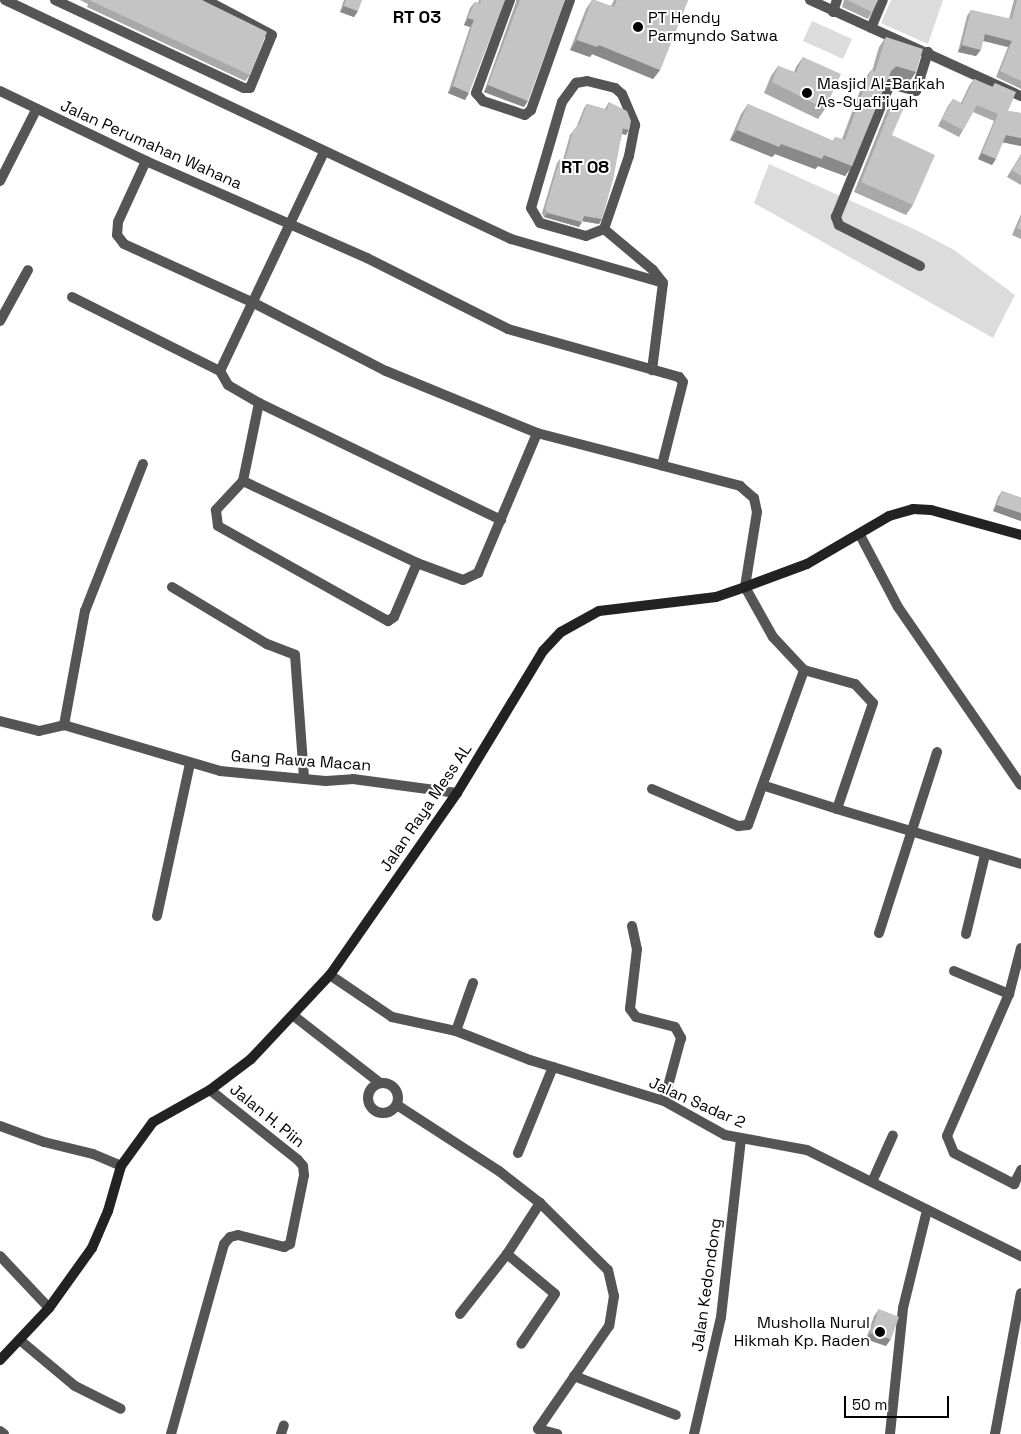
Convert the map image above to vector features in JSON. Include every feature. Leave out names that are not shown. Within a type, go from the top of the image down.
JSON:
[{"type":"street","points":[[4,0],[324,152],[524,244],[662,283]]},
{"type":"street","points":[[55,0],[244,88],[250,88],[272,35],[269,31],[206,0]]},
{"type":"street","points":[[510,0],[476,93],[483,101],[525,115],[531,110],[570,0]]},
{"type":"street","points":[[810,0],[833,12],[928,52],[1021,96]]},
{"type":"street","points":[[833,12],[837,0]]},
{"type":"street","points":[[871,28],[883,0]]},
{"type":"street","points":[[920,266],[839,225],[836,217],[890,84],[916,91],[928,52]]},
{"type":"street","points":[[587,81],[615,88],[622,94],[634,125],[629,156],[604,229],[594,235],[578,236],[540,223],[531,208],[562,102],[576,83],[587,81]]},
{"type":"street","name":"Jalan Perumahan Wahana","points":[[0,91],[36,110],[146,160],[292,223],[508,329],[679,378],[683,382],[662,465]]},
{"type":"street","points":[[0,181],[36,110]]},
{"type":"street","points":[[220,371],[292,223],[324,152]]},
{"type":"street","points":[[146,160],[118,222],[117,235],[124,244],[254,303],[386,371],[537,433],[740,486],[754,498],[757,512],[745,587],[773,637],[804,670],[855,684],[873,703],[837,809]]},
{"type":"street","points":[[604,229],[637,256],[662,283],[652,370]]},
{"type":"street","points":[[0,321],[28,270]]},
{"type":"street","points":[[72,297],[220,371],[228,385],[259,403],[501,520]]},
{"type":"street","points":[[259,403],[243,482],[216,510],[218,526],[388,620],[394,618],[417,563]]},
{"type":"street","points":[[243,482],[417,563],[453,578],[471,578],[478,573],[537,433]]},
{"type":"street","points":[[0,720],[39,731],[64,725],[85,611],[143,464]]},
{"type":"street","name":"Jalan Raya Mess AL","points":[[0,1360],[21,1341],[49,1308],[92,1248],[108,1211],[120,1166],[153,1122],[210,1090],[251,1059],[294,1016],[330,975],[457,793],[543,651],[561,632],[599,611],[716,596],[745,587],[807,564],[860,535],[889,516],[913,509],[931,510],[1021,535]]},
{"type":"street","points":[[860,535],[898,607],[1021,785]]},
{"type":"street","points":[[172,587],[268,644],[295,655],[304,778]]},
{"type":"street","points":[[652,790],[738,826],[748,825],[765,786],[804,670]]},
{"type":"street","name":"Gang Rawa Macan","points":[[64,725],[190,764],[220,771],[326,781],[353,779],[457,793]]},
{"type":"street","points":[[879,933],[937,752]]},
{"type":"street","points":[[157,916],[190,764]]},
{"type":"street","points":[[765,786],[912,833],[1021,864]]},
{"type":"street","points":[[966,934],[985,855]]},
{"type":"street","points":[[632,926],[636,949],[630,1009],[636,1017],[675,1027],[681,1038],[664,1101]]},
{"type":"street","points":[[1021,948],[1009,994],[947,1136],[954,1153],[1017,1186],[1021,1170]]},
{"type":"street","points":[[954,970],[1009,994]]},
{"type":"street","name":"Jalan Sadar 2","points":[[330,975],[392,1016],[456,1030],[553,1067],[664,1101],[725,1134],[741,1140],[807,1150],[1021,1256]]},
{"type":"street","points":[[456,1030],[473,983]]},
{"type":"street","points":[[294,1016],[380,1083]]},
{"type":"street","points":[[518,1153],[553,1067]]},
{"type":"street","points":[[380,1083],[388,1083],[396,1088],[399,1097],[397,1105],[388,1113],[371,1108],[370,1090],[380,1083]]},
{"type":"street","name":"Jalan H. Piin","points":[[171,1434],[224,1244],[230,1237],[238,1235],[284,1247],[290,1244],[303,1166],[210,1090]]},
{"type":"street","points":[[397,1105],[499,1171],[540,1203],[599,1259],[612,1279],[614,1309],[609,1326],[537,1431],[557,1434]]},
{"type":"street","points":[[0,1126],[44,1142],[93,1154],[120,1166]]},
{"type":"street","points":[[872,1182],[893,1134]]},
{"type":"street","name":"Jalan Kedondong","points":[[694,1434],[720,1317],[741,1140]]},
{"type":"street","points":[[460,1314],[507,1254],[540,1203]]},
{"type":"street","points":[[890,1434],[903,1308],[927,1210]]},
{"type":"street","points":[[507,1254],[555,1294],[521,1344]]},
{"type":"street","points":[[0,1256],[49,1308]]},
{"type":"street","points":[[995,1434],[1021,1293]]},
{"type":"street","points":[[21,1341],[75,1386],[121,1409]]},
{"type":"street","points":[[574,1376],[676,1415]]},
{"type":"street","points":[[0,1431],[4,1434]]},
{"type":"shaded area","points":[[891,0],[943,0],[928,44],[881,23]]},
{"type":"shaded area","points":[[812,21],[852,39],[843,59],[803,41]]},
{"type":"shaded area","points":[[769,164],[918,231],[954,250],[1015,295],[993,338],[754,203]]},
{"type":"building","points":[[91,0],[202,0],[267,32],[250,75]]},
{"type":"building","points":[[346,0],[362,0],[358,11],[344,6]]},
{"type":"building","points":[[481,0],[505,0],[469,93],[453,86],[474,20],[468,18],[475,2],[480,4]]},
{"type":"building","points":[[520,0],[565,0],[528,101],[488,85]]},
{"type":"building","name":"PT Hendy Parmyndo Satwa","points":[[592,0],[614,7],[617,0],[688,0],[660,70],[599,45],[597,47],[577,40]]},
{"type":"building","points":[[847,0],[878,0],[872,12]]},
{"type":"building","points":[[1017,0],[1021,0],[1021,81],[1000,71],[1012,41],[985,34],[981,50],[962,45],[971,10],[1012,19]]},
{"type":"building","points":[[886,37],[923,49],[916,72],[896,66],[891,71],[852,166],[824,155],[822,159],[781,144],[779,147],[737,130],[748,104],[834,141],[835,137],[845,140],[871,70],[875,72]]},
{"type":"building","points":[[803,57],[841,74],[825,109],[772,82],[778,66],[796,73]]},
{"type":"building","points":[[974,79],[993,87],[995,83],[1016,92],[1008,111],[1021,113],[1021,138],[1006,135],[996,159],[982,153],[998,114],[977,105],[963,130],[942,119],[953,99],[962,104]]},
{"type":"building","points":[[894,100],[905,105],[892,135],[935,155],[913,205],[861,182]]},
{"type":"building","points":[[609,102],[627,111],[631,121],[629,130],[623,128],[613,180],[602,219],[584,216],[582,222],[548,213],[545,209],[560,159],[565,160],[573,131],[580,123],[587,104],[607,110]]},
{"type":"building","points":[[1021,155],[1021,176],[1012,170]]},
{"type":"building","points":[[1021,218],[1021,230],[1017,228]]},
{"type":"building","points":[[1002,491],[1021,497],[1021,513],[997,505]]},
{"type":"building","points":[[879,1309],[899,1317],[891,1339],[871,1333]]},
{"type":"place","name":"PT Hendy Parmyndo Satwa","points":[[638,27]]},
{"type":"place","name":"Masjid Al-Barkah As-Syafi'iyah","points":[[807,93]]},
{"type":"place","name":"Musholla Nurul Hikmah Kp. Raden","points":[[880,1332]]},
{"type":"district","name":"RT 03","points":[[417,17]]},
{"type":"district","name":"RT 08","points":[[585,167]]}]
